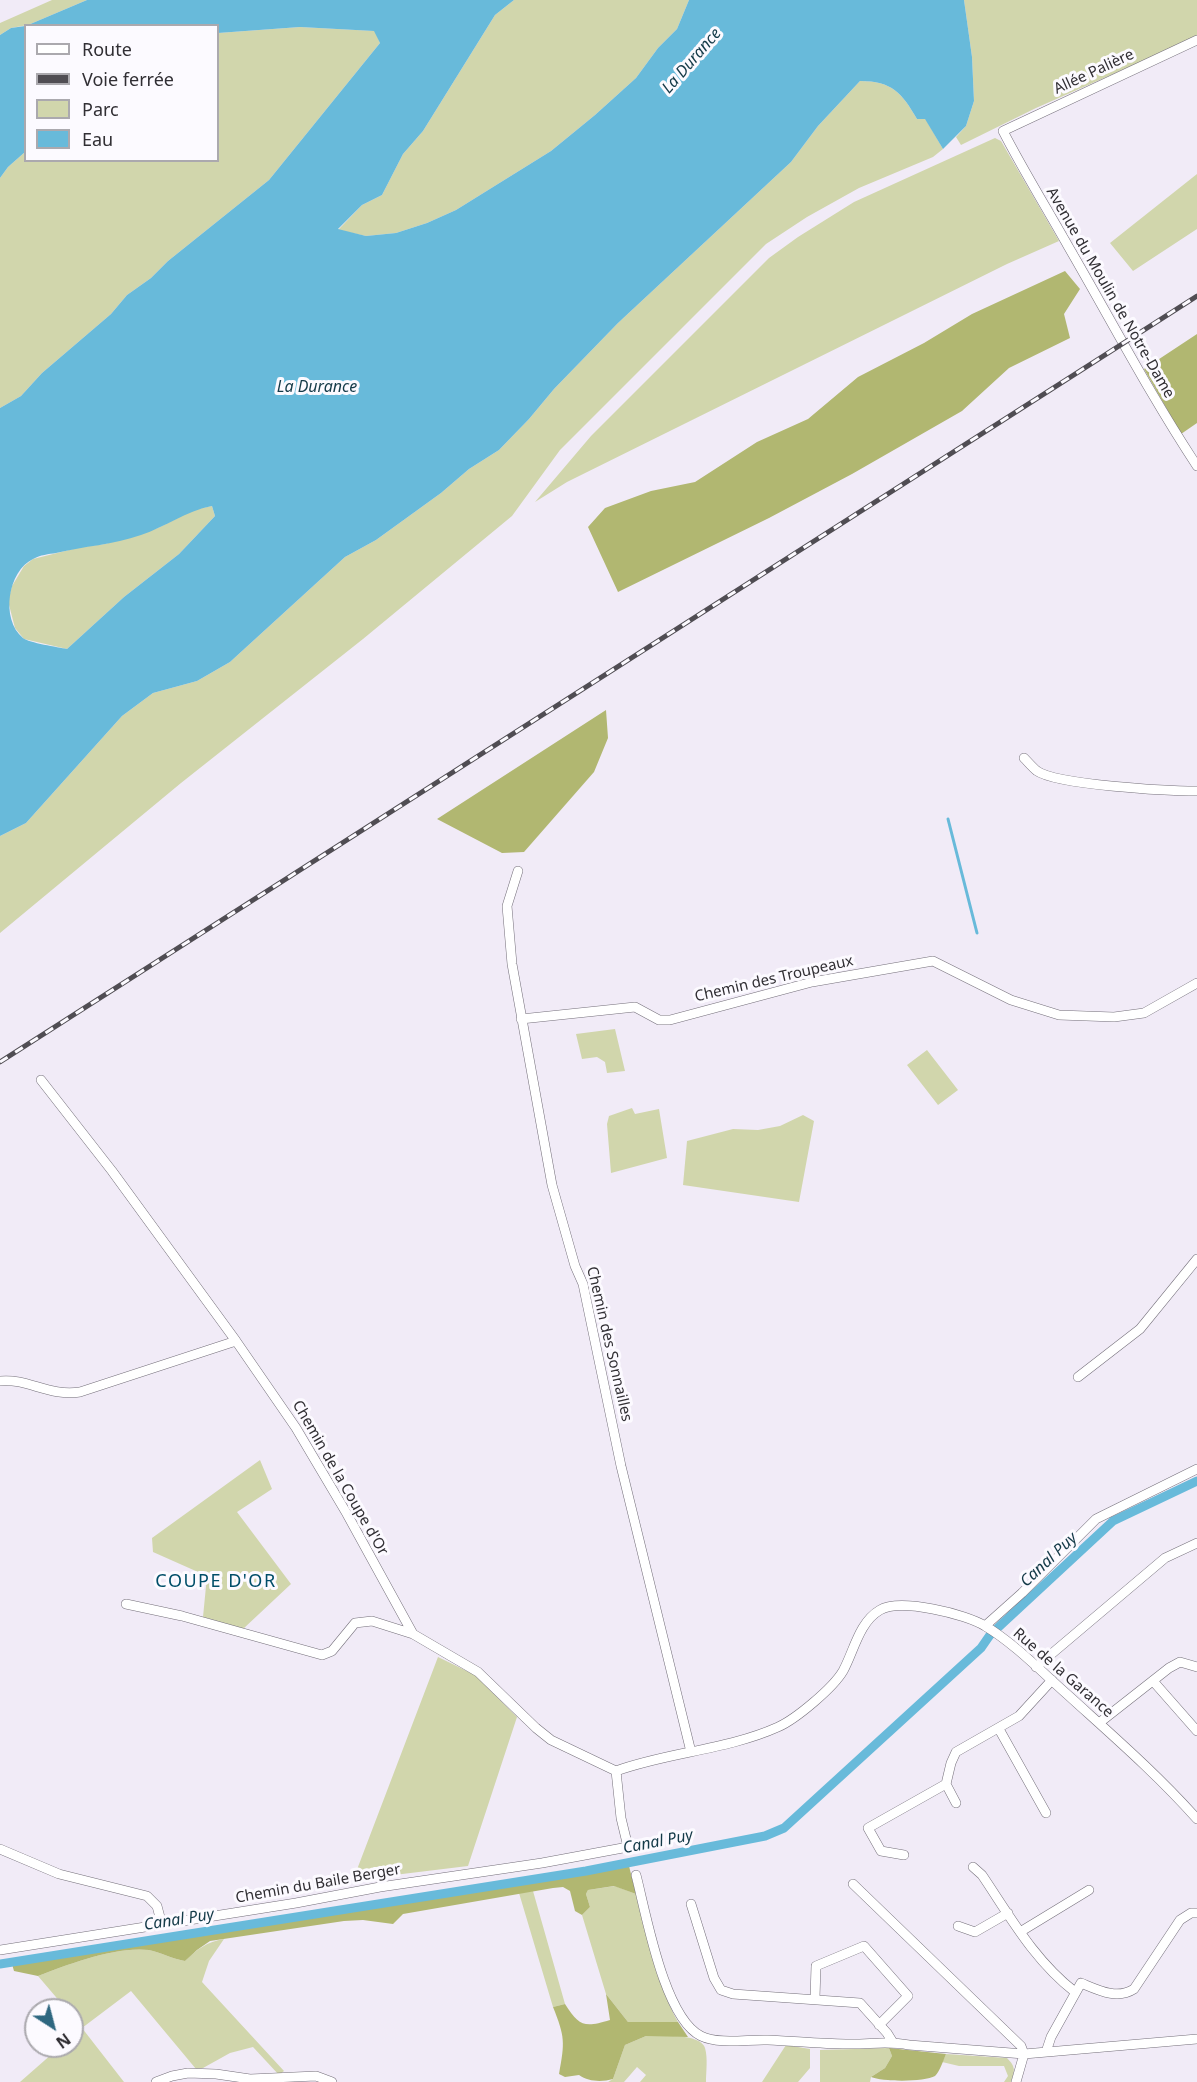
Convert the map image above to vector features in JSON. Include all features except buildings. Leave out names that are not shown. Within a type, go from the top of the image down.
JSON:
[{"type":"street","name":"Allée Palière","points":[[1003,131],[1197,40]]},
{"type":"street","name":"Avenue du Moulin de Notre-Dame","points":[[1003,131],[1023,172],[1068,246],[1162,415],[1197,466]]},
{"type":"street","points":[[1024,758],[1038,772],[1061,779],[1173,791],[1197,791]]},
{"type":"street","name":"Chemin des Sonnailles","points":[[518,870],[507,906],[507,918],[521,1018],[552,1185],[575,1266],[583,1284],[621,1466],[691,1752]]},
{"type":"street","name":"Chemin des Troupeaux","points":[[521,1018],[636,1007],[659,1020],[670,1020],[812,982],[933,961],[1011,1000],[1059,1014],[1114,1017],[1144,1014],[1197,983]]},
{"type":"street","name":"Chemin de la Coupe d'Or","points":[[41,1080],[112,1171],[236,1341],[302,1438],[413,1634]]},
{"type":"street","points":[[1078,1377],[1140,1329],[1197,1259]]},
{"type":"street","points":[[0,1381],[14,1380],[66,1394],[80,1392],[236,1341]]},
{"type":"street","points":[[988,1628],[1096,1519],[1197,1469]]},
{"type":"street","points":[[1036,1666],[1165,1558],[1197,1543]]},
{"type":"street","points":[[126,1604],[182,1616],[322,1654],[332,1651],[355,1623],[372,1621],[413,1634],[478,1672],[536,1728],[552,1740],[616,1771],[639,1763],[691,1752]]},
{"type":"street","name":"Rue de la Garance","points":[[691,1752],[780,1726],[817,1700],[841,1673],[867,1620],[881,1609],[905,1606],[971,1619],[988,1628],[1052,1680],[1169,1788],[1197,1819]]},
{"type":"street","points":[[1099,1724],[1169,1668],[1180,1662],[1197,1666]]},
{"type":"street","points":[[956,1803],[946,1784],[956,1752],[1019,1716],[1052,1680]]},
{"type":"street","points":[[1153,1681],[1197,1731]]},
{"type":"street","points":[[999,1729],[1046,1813]]},
{"type":"street","name":"Chemin du Baile Berger","points":[[0,1950],[162,1925],[380,1887],[542,1863],[628,1847],[621,1818],[616,1771]]},
{"type":"street","points":[[904,1856],[881,1851],[868,1828],[946,1784]]},
{"type":"street","points":[[0,1849],[59,1874],[147,1896],[157,1906],[162,1925]]},
{"type":"street","points":[[973,1866],[1008,1913],[1030,1948],[1059,1979],[1076,1992]]},
{"type":"street","points":[[636,1875],[663,1979],[675,2006],[689,2028],[702,2036],[716,2040],[848,2044],[892,2041],[909,2045],[1024,2054],[1197,2039]]},
{"type":"street","points":[[853,1884],[1021,2046],[1024,2054],[1016,2082]]},
{"type":"street","points":[[1020,1932],[1089,1890]]},
{"type":"street","points":[[691,1904],[714,1978],[721,1990],[733,1994],[815,1998],[860,2003],[892,2041]]},
{"type":"street","points":[[958,1926],[975,1932],[1008,1913]]},
{"type":"street","points":[[1046,2052],[1051,2037],[1081,1983],[1109,1994],[1129,1992],[1134,1989],[1180,1920],[1191,1913],[1197,1913]]},
{"type":"street","points":[[815,1998],[816,1966],[864,1946],[908,1996],[879,2025]]},
{"type":"street","points":[[156,2082],[188,2073],[249,2079],[316,2076],[332,2082]]},
{"type":"green space","points":[[52,0],[87,0],[30,24],[11,28],[0,35],[0,23]]},
{"type":"green space","points":[[514,0],[689,0],[677,29],[658,48],[636,78],[551,151],[456,210],[427,223],[396,233],[366,236],[338,230],[362,205],[382,195],[403,154],[423,131],[495,15]]},
{"type":"green space","points":[[964,0],[1197,0],[1197,37],[1036,108],[961,145],[956,137],[966,126],[974,101],[972,57]]},
{"type":"green space","points":[[300,27],[375,31],[380,43],[269,180],[168,261],[151,278],[127,295],[111,314],[42,373],[21,396],[0,408],[0,178],[8,167],[24,153],[24,162],[219,162],[219,33]]},
{"type":"green space","points":[[860,81],[880,83],[895,90],[917,119],[925,118],[943,149],[933,157],[859,188],[807,217],[766,244],[560,450],[512,516],[363,639],[181,783],[0,933],[0,836],[26,823],[122,716],[153,693],[197,681],[230,662],[345,557],[376,540],[441,493],[469,469],[499,450],[618,323],[791,162],[818,126]]},
{"type":"green space","points":[[995,138],[1001,141],[1059,241],[1007,264],[567,482],[535,502],[591,436],[769,258],[854,202]]},
{"type":"green space","points":[[1197,174],[1197,229],[1133,271],[1110,243]]},
{"type":"green space","points":[[1065,271],[1080,289],[1064,314],[1070,338],[1009,368],[962,411],[852,474],[769,518],[618,592],[588,527],[605,508],[651,491],[695,482],[757,442],[808,419],[858,377],[924,343],[972,314]]},
{"type":"green space","points":[[1197,334],[1197,423],[1181,434],[1144,369]]},
{"type":"green space","points":[[212,506],[215,516],[179,554],[124,597],[67,649],[24,639],[15,628],[8,601],[12,586],[24,566],[33,559],[81,547],[105,544],[158,528],[193,510]]},
{"type":"green space","points":[[606,710],[608,738],[594,772],[524,852],[502,853],[437,819]]},
{"type":"green space","points":[[615,1029],[625,1071],[607,1073],[605,1062],[597,1057],[582,1059],[576,1034]]},
{"type":"green space","points":[[927,1050],[958,1090],[938,1105],[907,1065]]},
{"type":"green space","points":[[632,1108],[635,1114],[659,1109],[667,1158],[611,1173],[607,1124],[609,1116]]},
{"type":"green space","points":[[803,1115],[814,1121],[799,1202],[683,1185],[687,1141],[733,1129],[758,1130],[780,1126]]},
{"type":"green space","points":[[260,1460],[272,1489],[237,1512],[291,1584],[243,1629],[203,1617],[207,1576],[153,1552],[152,1538]]},
{"type":"green space","points":[[438,1657],[475,1675],[517,1717],[468,1866],[353,1880]]},
{"type":"green space","points":[[629,1866],[636,1894],[614,1886],[588,1890],[586,1894],[590,1907],[582,1915],[575,1911],[570,1891],[563,1887],[403,1914],[393,1924],[363,1920],[344,1921],[210,1941],[185,1961],[149,1950],[136,1949],[93,1957],[38,1976],[14,1971],[12,1964]]},
{"type":"green space","points":[[615,1886],[636,1894],[658,1975],[678,2022],[628,2022],[606,1994],[582,1915],[590,1907],[586,1894],[588,1890]]},
{"type":"green space","points":[[533,1891],[565,2004],[553,2007],[519,1893]]},
{"type":"green space","points":[[224,1939],[209,1961],[202,1982],[284,2071],[279,2075],[253,2047],[230,2053],[203,2068],[196,2069],[131,1991],[84,2026],[84,1998],[57,1998],[38,1976],[93,1957],[136,1949],[149,1950],[185,1961],[203,1947]]},
{"type":"green space","points":[[606,1994],[628,2022],[678,2022],[688,2037],[646,2036],[625,2045],[613,2079],[596,2081],[579,2075],[565,2077],[559,2074],[563,2040],[553,2007],[565,2004],[579,2021],[588,2024],[601,2023],[610,2020]]},
{"type":"green space","points":[[84,2031],[124,2082],[20,2082],[47,2058],[84,2058]]},
{"type":"green space","points":[[646,2036],[679,2036],[702,2043],[706,2056],[706,2082],[640,2082],[646,2075],[637,2067],[624,2082],[608,2082],[613,2079],[625,2045]]},
{"type":"green space","points":[[786,2045],[810,2049],[810,2068],[798,2082],[762,2082]]},
{"type":"green space","points":[[889,2048],[892,2056],[885,2068],[871,2077],[870,2082],[820,2082],[820,2050]]},
{"type":"green space","points":[[889,2048],[946,2054],[937,2074],[930,2078],[894,2080],[871,2077],[885,2068],[892,2056]]},
{"type":"green space","points":[[946,2054],[1007,2058],[1014,2069],[1011,2082],[1004,2082],[1008,2076],[1004,2066],[959,2066],[942,2062]]},
{"type":"water","name":"La Durance","points":[[87,0],[514,0],[495,15],[423,131],[403,154],[382,195],[362,205],[338,229],[366,236],[396,233],[456,210],[551,151],[636,78],[658,48],[677,29],[689,0],[964,0],[972,57],[974,101],[966,126],[943,149],[925,119],[917,119],[895,90],[880,83],[860,81],[818,126],[791,162],[618,323],[499,450],[469,469],[441,493],[376,540],[345,557],[230,662],[197,681],[153,693],[122,716],[26,823],[0,836],[0,408],[21,396],[42,373],[111,314],[127,295],[151,278],[168,261],[269,180],[380,43],[374,31],[300,27],[219,33],[219,24],[30,24]],"holes":[[[212,506],[215,516],[179,554],[124,597],[67,649],[26,640],[16,630],[11,619],[9,608],[13,584],[24,565],[33,559],[130,538]]]},
{"type":"water","points":[[24,26],[24,153],[8,167],[0,178],[0,35],[11,28]]},
{"type":"waterway","points":[[948,819],[977,933]]},
{"type":"waterway","name":"Canal Puy","points":[[0,1964],[586,1871],[765,1836],[784,1828],[981,1648],[990,1635],[1113,1521],[1197,1481]]},
{"type":"railway","points":[[0,1062],[1197,296]]},
{"type":"district","name":"COUPE D'OR","points":[[216,1582]]}]
